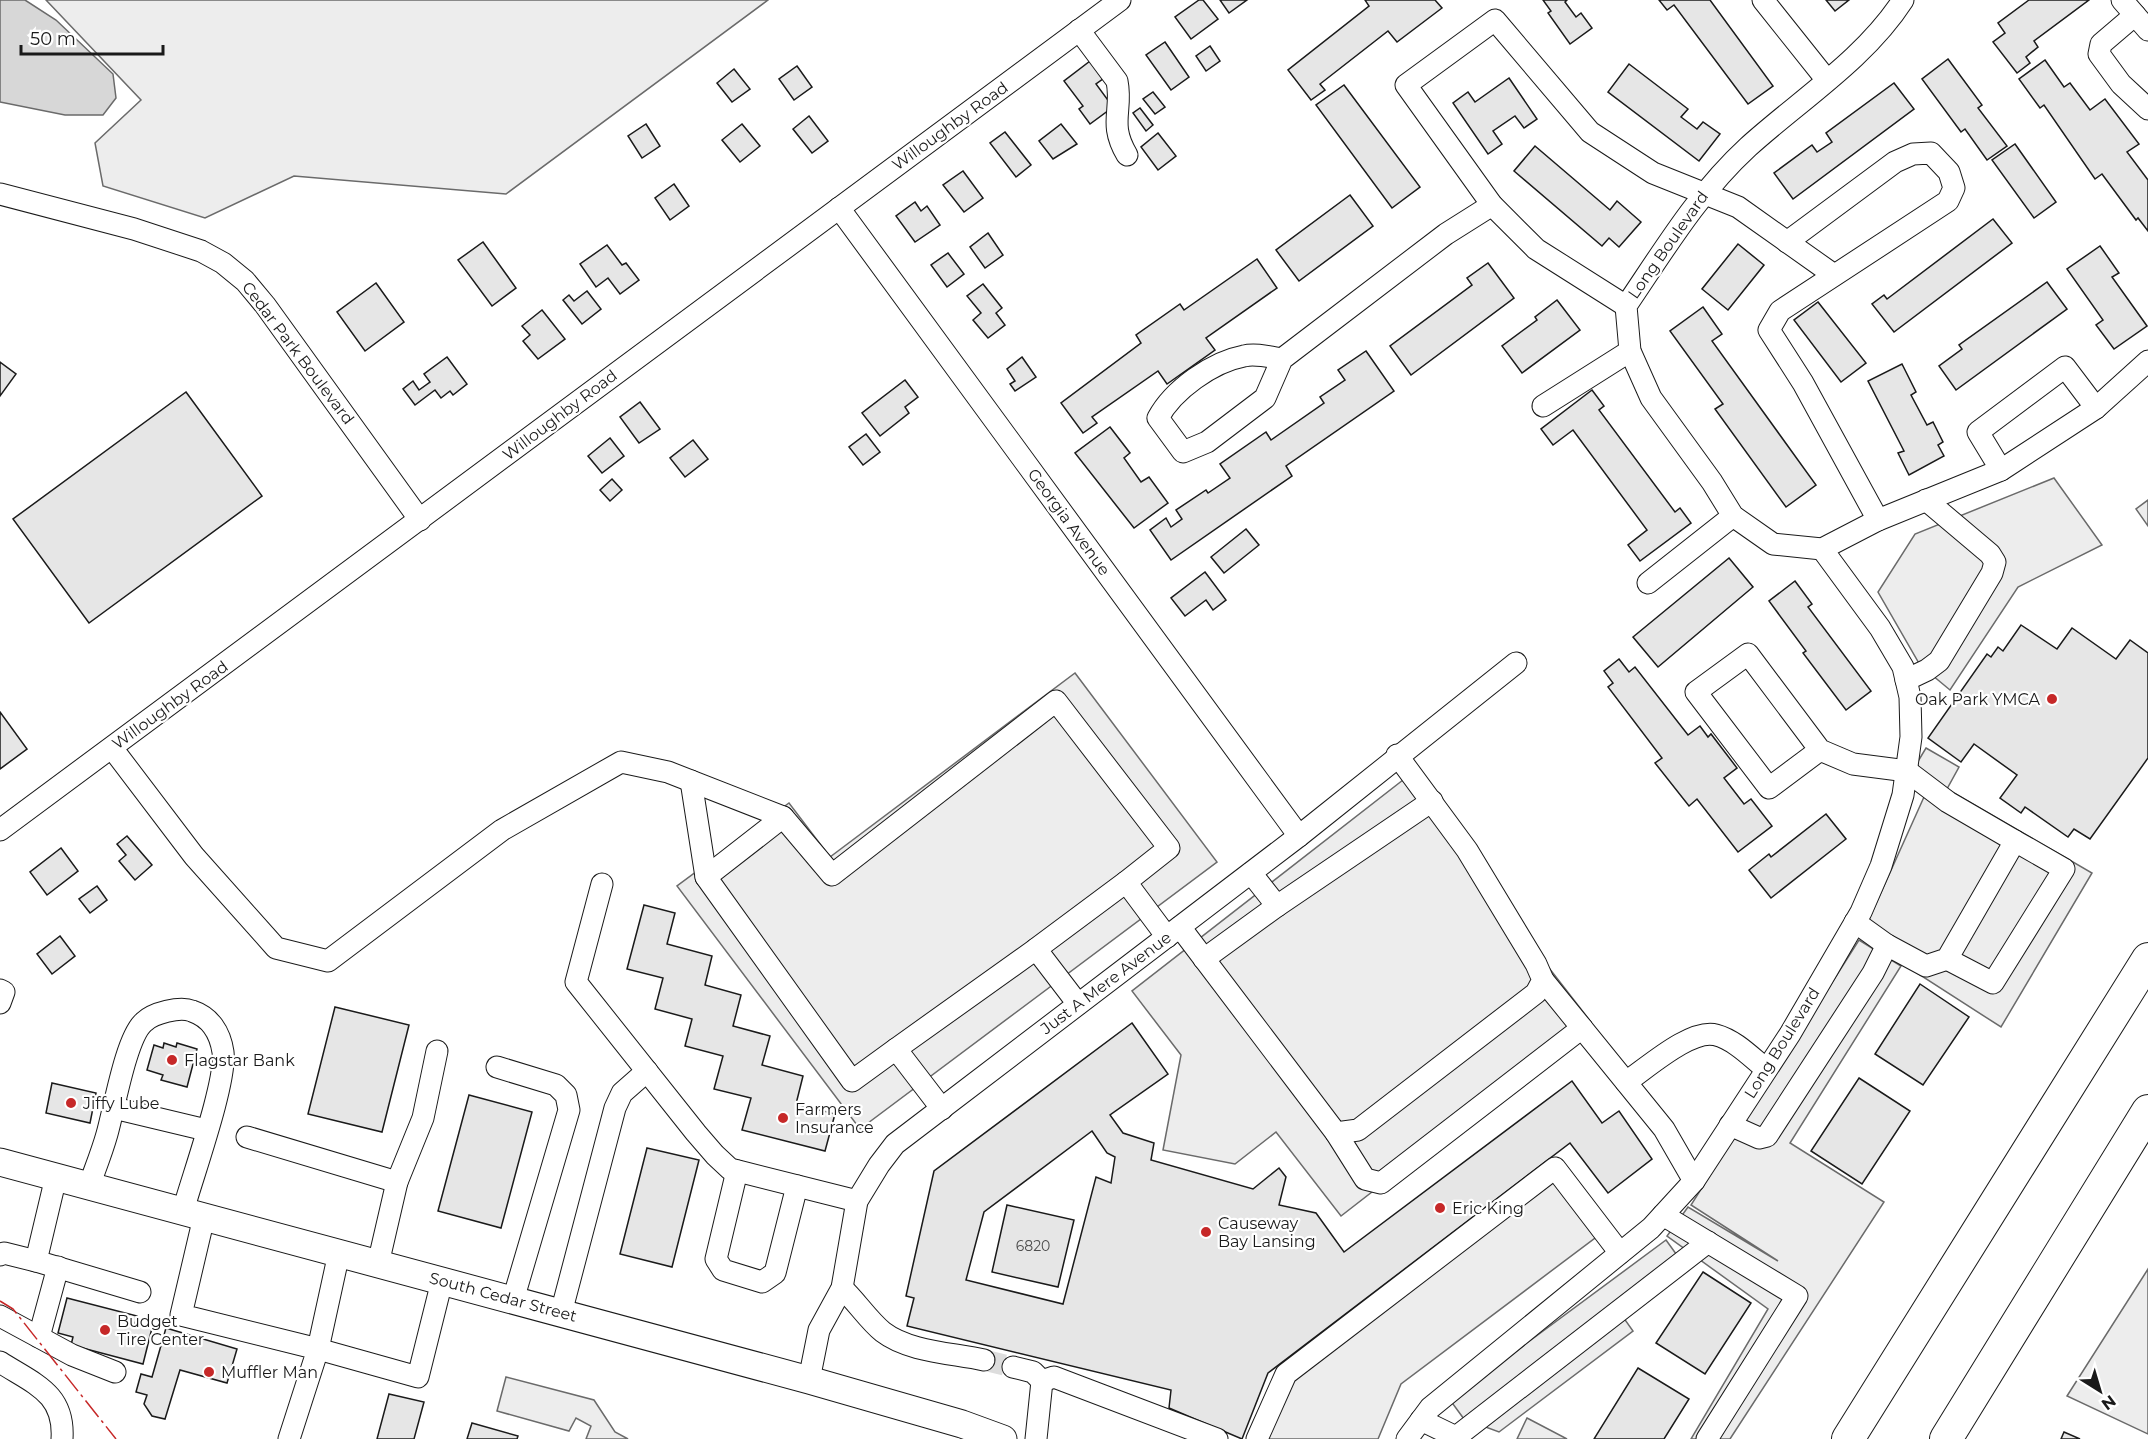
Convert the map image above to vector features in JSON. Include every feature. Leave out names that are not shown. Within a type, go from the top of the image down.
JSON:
[{"type":"highway","points":[[1848,1439],[2148,959]]},
{"type":"highway","points":[[1946,1439],[2148,1111]]},
{"type":"main road","name":"South Cedar Street","points":[[0,1162],[897,1404],[1004,1439]]},
{"type":"street","name":"Willoughby Road","points":[[0,830],[1120,0]]},
{"type":"street","points":[[1763,0],[1826,80]]},
{"type":"street","name":"Long Boulevard","points":[[1407,1439],[1430,1408],[1620,1253],[1663,1215],[1694,1181],[1766,1069],[1855,922],[1881,866],[1903,795],[1911,737],[1911,697],[1903,666],[1880,628],[1822,549],[1773,544],[1733,516],[1712,482],[1651,398],[1630,351],[1626,306],[1704,191],[1747,148],[1886,27],[1903,0]]},
{"type":"street","points":[[2135,15],[2101,44],[2099,54],[2121,84],[2148,109]]},
{"type":"street","points":[[1626,306],[1536,249],[1492,205],[1406,85],[1495,20],[1590,132],[1653,173],[1704,191],[1738,207],[1834,275]]},
{"type":"street","points":[[1079,30],[1117,81],[1119,91],[1116,130],[1127,155]]},
{"type":"street","points":[[1787,242],[1895,162],[1913,154],[1931,153],[1949,172],[1954,188],[1948,201],[1780,311],[1769,330],[1803,383],[1878,520]]},
{"type":"street","name":"Cedar Park Boulevard","points":[[0,195],[134,229],[201,251],[223,263],[245,281],[265,305],[420,520]]},
{"type":"street","points":[[1281,358],[1246,355],[1217,365],[1167,403],[1158,418],[1183,452],[1207,442],[1265,398],[1281,358],[1446,234],[1492,205]]},
{"type":"street","name":"Georgia Avenue","points":[[839,208],[1299,836]]},
{"type":"street","points":[[1543,406],[1630,351]]},
{"type":"street","points":[[1822,549],[1878,520],[2001,470],[2096,408],[2148,361]]},
{"type":"street","points":[[2001,470],[1978,432],[2065,366],[2096,408]]},
{"type":"street","points":[[1906,680],[1927,670],[1938,661],[1992,573],[1995,562],[1990,554],[1926,500]]},
{"type":"street","points":[[1648,583],[1733,516]]},
{"type":"street","points":[[1820,750],[1769,788],[1696,692],[1748,654],[1820,750],[1853,764],[1906,771],[1948,802],[2064,869],[1993,983],[1947,959]]},
{"type":"street","name":"Just A Mere Avenue","points":[[809,1380],[819,1330],[842,1288],[857,1202],[879,1165],[895,1144],[1299,836],[1397,755],[1516,663]]},
{"type":"street","points":[[112,748],[194,856],[276,948],[328,961],[502,830],[621,762],[668,772],[691,781],[783,817],[832,875],[1056,701],[1169,848],[1036,949],[852,1081],[706,877],[691,781]]},
{"type":"street","points":[[1397,755],[1467,850],[1544,980],[1664,1129],[1694,1181]]},
{"type":"street","points":[[1204,959],[1277,906],[1432,801]]},
{"type":"street","points":[[706,877],[783,817]]},
{"type":"street","points":[[1855,922],[1887,945],[1926,966],[1947,959],[2015,841]]},
{"type":"street","points":[[1251,873],[1277,906]]},
{"type":"street","points":[[1126,882],[1174,932],[1204,959],[1336,1133],[1365,1179],[1381,1183],[1582,1028]]},
{"type":"street","points":[[602,884],[576,982],[647,1071],[723,1164],[737,1171],[857,1202]]},
{"type":"street","points":[[1730,1125],[1759,1138],[1767,1136],[1867,982],[1887,945]]},
{"type":"street","points":[[1036,949],[1078,1005]]},
{"type":"street","points":[[1336,1133],[1358,1130],[1536,993],[1544,980]]},
{"type":"street","points":[[0,990],[4,992],[0,1003]]},
{"type":"street","points":[[89,1186],[133,1040],[144,1022],[162,1013],[188,1009],[203,1015],[215,1027],[223,1052],[223,1066],[206,1130],[181,1315],[418,1377],[442,1281]]},
{"type":"street","points":[[1626,1082],[1689,1039],[1714,1034],[1735,1045],[1766,1069]]},
{"type":"street","points":[[896,1049],[942,1109]]},
{"type":"street","points":[[378,1264],[397,1182],[423,1118],[437,1051]]},
{"type":"street","points":[[497,1067],[556,1085],[566,1095],[569,1110],[513,1300]]},
{"type":"street","points":[[561,1313],[615,1108],[622,1093],[647,1071]]},
{"type":"street","points":[[114,1108],[206,1130]]},
{"type":"street","points":[[247,1137],[397,1182]]},
{"type":"street","points":[[1257,1439],[1286,1374],[1555,1168],[1620,1253]]},
{"type":"street","points":[[737,1171],[716,1259],[723,1270],[762,1282],[775,1273],[797,1186]]},
{"type":"street","points":[[36,1261],[56,1178]]},
{"type":"street","points":[[1663,1215],[1797,1296],[1707,1439]]},
{"type":"street","points":[[1421,1420],[1458,1438],[1708,1242]]},
{"type":"street","points":[[0,1256],[4,1253],[36,1261],[140,1292]]},
{"type":"street","points":[[289,1439],[318,1349],[339,1253]]},
{"type":"street","points":[[39,1337],[58,1267]]},
{"type":"street","points":[[842,1288],[859,1304],[880,1330],[900,1342],[984,1360]]},
{"type":"street","points":[[0,1316],[72,1355],[115,1372]]},
{"type":"street","points":[[0,1362],[52,1397],[63,1417],[62,1439]]},
{"type":"street","points":[[1013,1367],[1033,1372],[1042,1381]]},
{"type":"street","points":[[1042,1381],[1054,1377],[1217,1439]]},
{"type":"street","points":[[1036,1439],[1042,1381]]},
{"type":"shaded area","points":[[0,0],[25,0],[56,20],[113,74],[116,98],[103,115],[65,115],[0,102]]},
{"type":"shaded area","points":[[46,0],[768,0],[506,194],[294,176],[205,218],[103,186],[95,143],[141,100]]},
{"type":"shaded area","points":[[2054,478],[2102,545],[2018,587],[1950,690],[1920,665],[1878,592],[1915,534]]},
{"type":"shaded area","points":[[2148,500],[2148,526],[2136,509]]},
{"type":"shaded area","points":[[1075,673],[1217,862],[860,1129],[677,886],[789,803],[830,857]]},
{"type":"shaded area","points":[[1926,748],[1959,767],[1947,789],[2092,873],[2001,1027],[1861,937],[1924,797],[1917,763]]},
{"type":"shaded area","points":[[1403,780],[1591,1022],[1341,1216],[1276,1132],[1235,1164],[1163,1150],[1181,1055],[1132,991]]},
{"type":"shaded area","points":[[1859,940],[1901,966],[1790,1143],[1884,1202],[1730,1439],[1691,1439],[1768,1309],[1667,1236],[1688,1207],[1778,1261],[1691,1205]]},
{"type":"shaded area","points":[[1557,1163],[1607,1229],[1401,1384],[1378,1439],[1253,1439],[1280,1372]]},
{"type":"shaded area","points":[[1666,1240],[1687,1269],[1623,1317],[1633,1331],[1499,1432],[1464,1419],[1450,1400]]},
{"type":"shaded area","points":[[2148,1269],[2148,1434],[2067,1396]]},
{"type":"shaded area","points":[[506,1377],[594,1400],[615,1432],[628,1439],[586,1439],[591,1426],[576,1418],[569,1431],[497,1411]]},
{"type":"shaded area","points":[[1527,1418],[1567,1439],[1517,1439]]},
{"type":"building","points":[[1199,0],[1203,0],[1218,19],[1191,39],[1175,17]]},
{"type":"building","points":[[1220,0],[1247,0],[1229,13]]},
{"type":"building","points":[[1365,0],[1435,0],[1442,8],[1397,42],[1388,31],[1320,84],[1325,90],[1311,100],[1288,70],[1369,6]]},
{"type":"building","points":[[1543,0],[1567,0],[1565,2],[1576,17],[1581,13],[1592,28],[1570,44],[1548,13],[1551,11]]},
{"type":"building","points":[[1659,0],[1710,0],[1773,86],[1748,104],[1674,5],[1667,10]]},
{"type":"building","points":[[1826,0],[1849,0],[1835,11]]},
{"type":"building","points":[[2029,0],[2089,0],[2034,41],[2038,47],[2026,57],[2030,63],[2017,73],[1993,42],[2005,33],[1998,23]]},
{"type":"building","points":[[1165,42],[1189,77],[1171,90],[1146,55]]},
{"type":"building","points":[[1210,46],[1220,61],[1206,71],[1196,56]]},
{"type":"building","points":[[1094,58],[1107,76],[1096,84],[1113,107],[1090,124],[1079,109],[1083,106],[1064,81]]},
{"type":"building","points":[[1948,59],[1982,105],[1978,108],[2007,146],[1987,160],[1965,129],[1961,132],[1922,79]]},
{"type":"building","points":[[2045,60],[2064,87],[2070,83],[2090,110],[2105,99],[2139,144],[2127,152],[2148,180],[2148,231],[2138,218],[2136,220],[2102,174],[2095,179],[2044,105],[2040,108],[2019,79]]},
{"type":"building","points":[[1629,64],[1688,109],[1681,117],[1697,129],[1703,122],[1720,134],[1699,161],[1608,92]]},
{"type":"building","points":[[797,66],[812,87],[794,100],[779,79]]},
{"type":"building","points":[[734,69],[750,89],[732,102],[717,83]]},
{"type":"building","points":[[1509,78],[1537,119],[1524,128],[1515,116],[1493,131],[1502,144],[1488,154],[1453,103],[1468,92],[1475,102]]},
{"type":"building","points":[[1894,83],[1914,109],[1793,199],[1774,173],[1812,145],[1817,152],[1832,142],[1826,133]]},
{"type":"building","points":[[1344,85],[1420,187],[1392,208],[1316,105]]},
{"type":"building","points":[[1153,92],[1165,107],[1155,114],[1143,99]]},
{"type":"building","points":[[1140,108],[1153,125],[1146,131],[1133,113]]},
{"type":"building","points":[[809,116],[828,141],[812,153],[793,129]]},
{"type":"building","points":[[646,124],[660,146],[642,158],[628,136]]},
{"type":"building","points":[[742,124],[760,146],[740,162],[722,140]]},
{"type":"building","points":[[1061,124],[1077,144],[1053,159],[1039,141]]},
{"type":"building","points":[[1005,132],[1031,165],[1016,177],[990,143]]},
{"type":"building","points":[[1158,133],[1176,156],[1158,170],[1141,147]]},
{"type":"building","points":[[2015,144],[2056,202],[2034,218],[1992,160]]},
{"type":"building","points":[[1535,146],[1610,210],[1617,201],[1641,222],[1619,247],[1609,238],[1602,246],[1514,171]]},
{"type":"building","points":[[963,171],[983,198],[964,212],[943,185]]},
{"type":"building","points":[[674,184],[689,206],[670,220],[655,198]]},
{"type":"building","points":[[1350,195],[1373,226],[1299,281],[1276,250]]},
{"type":"building","points":[[915,202],[921,211],[927,206],[940,225],[915,242],[896,216]]},
{"type":"building","points":[[1993,219],[2012,243],[1894,332],[1872,304],[1884,295],[1887,299]]},
{"type":"building","points":[[988,233],[1003,255],[985,268],[970,247]]},
{"type":"building","points":[[483,242],[516,288],[492,306],[458,260]]},
{"type":"building","points":[[1738,244],[1764,265],[1728,310],[1702,289]]},
{"type":"building","points":[[607,245],[622,265],[626,263],[639,280],[620,294],[608,278],[596,287],[580,264]]},
{"type":"building","points":[[2100,246],[2119,273],[2112,277],[2147,326],[2114,349],[2096,325],[2103,320],[2067,269]]},
{"type":"building","points":[[948,253],[964,274],[947,287],[931,265]]},
{"type":"building","points":[[1257,259],[1277,288],[1206,338],[1215,350],[1167,384],[1158,371],[1092,417],[1097,423],[1083,433],[1061,403],[1141,343],[1136,335],[1180,304],[1184,310]]},
{"type":"building","points":[[1488,263],[1514,298],[1411,375],[1390,346],[1472,285],[1467,278]]},
{"type":"building","points":[[2047,282],[2067,309],[1956,390],[1939,366],[1962,349],[1959,345]]},
{"type":"building","points":[[376,283],[404,322],[365,351],[337,312]]},
{"type":"building","points":[[983,284],[1002,308],[996,313],[1005,325],[988,338],[973,320],[981,313],[967,296]]},
{"type":"building","points":[[587,291],[601,309],[582,324],[563,300],[569,295],[574,301]]},
{"type":"building","points":[[1557,300],[1580,330],[1522,373],[1502,346],[1537,320],[1535,317]]},
{"type":"building","points":[[1818,302],[1866,363],[1841,382],[1794,320]]},
{"type":"building","points":[[1703,307],[1722,334],[1712,341],[1816,485],[1786,507],[1715,409],[1723,404],[1670,331]]},
{"type":"building","points":[[542,310],[565,339],[538,359],[523,341],[530,335],[522,326]]},
{"type":"building","points":[[1366,351],[1394,391],[1286,466],[1292,476],[1171,560],[1150,530],[1166,518],[1171,527],[1182,519],[1176,510],[1206,490],[1208,493],[1230,478],[1220,464],[1266,432],[1271,440],[1324,403],[1320,397],[1345,380],[1338,370]]},
{"type":"building","points":[[447,357],[467,384],[453,395],[450,391],[441,398],[435,390],[415,405],[403,389],[413,381],[419,390],[430,382],[424,374]]},
{"type":"building","points":[[1022,357],[1036,377],[1015,391],[1010,384],[1015,381],[1007,369]]},
{"type":"building","points":[[0,362],[16,374],[0,396]]},
{"type":"building","points":[[1902,364],[1916,392],[1911,395],[1927,425],[1933,422],[1943,442],[1938,445],[1944,456],[1909,475],[1898,453],[1904,451],[1868,381]]},
{"type":"building","points":[[905,380],[918,397],[905,407],[909,413],[880,436],[862,413]]},
{"type":"building","points":[[1592,390],[1604,406],[1599,410],[1675,512],[1680,508],[1691,523],[1640,561],[1628,545],[1647,530],[1573,430],[1553,445],[1541,429]]},
{"type":"building","points":[[186,392],[262,496],[89,623],[13,519]]},
{"type":"building","points":[[640,402],[660,429],[639,443],[620,417]]},
{"type":"building","points":[[1110,427],[1130,453],[1124,458],[1141,482],[1149,477],[1168,503],[1134,528],[1075,453]]},
{"type":"building","points":[[866,434],[880,452],[863,465],[849,447]]},
{"type":"building","points":[[610,438],[624,456],[602,473],[588,456]]},
{"type":"building","points":[[693,440],[708,459],[685,477],[670,458]]},
{"type":"building","points":[[612,479],[622,490],[610,501],[600,490]]},
{"type":"building","points":[[1246,529],[1259,545],[1224,573],[1211,557]]},
{"type":"building","points":[[1729,558],[1753,587],[1658,667],[1633,637]]},
{"type":"building","points":[[1205,572],[1226,600],[1213,610],[1206,600],[1185,616],[1171,598]]},
{"type":"building","points":[[1795,581],[1812,604],[1808,607],[1871,691],[1846,710],[1803,653],[1806,651],[1769,601]]},
{"type":"building","name":"Oak Park YMCA","points":[[2021,625],[2057,649],[2072,628],[2116,659],[2130,640],[2148,653],[2148,758],[2090,839],[2074,829],[2068,837],[2025,807],[2021,813],[2000,798],[2017,775],[1974,744],[1961,762],[1928,738],[1987,654],[1991,657],[1998,647],[2003,651]]},
{"type":"building","points":[[1619,659],[1629,672],[1635,667],[1688,735],[1700,726],[1708,737],[1711,734],[1737,768],[1724,778],[1744,804],[1751,799],[1772,826],[1738,852],[1697,799],[1689,806],[1655,763],[1662,758],[1608,687],[1613,683],[1604,671]]},
{"type":"building","points":[[0,712],[27,749],[0,769]]},
{"type":"building","points":[[1826,814],[1846,839],[1771,898],[1749,870],[1769,854],[1771,857]]},
{"type":"building","points":[[127,836],[152,865],[135,880],[119,861],[126,855],[117,844]]},
{"type":"building","points":[[61,848],[78,871],[47,895],[30,872]]},
{"type":"building","points":[[97,886],[107,900],[90,913],[79,899]]},
{"type":"building","points":[[644,905],[675,913],[667,944],[712,956],[705,985],[741,995],[733,1026],[770,1036],[762,1065],[803,1076],[796,1104],[835,1114],[825,1151],[742,1130],[751,1098],[714,1089],[723,1056],[685,1046],[692,1019],[655,1009],[663,978],[627,969]]},
{"type":"building","points":[[60,936],[75,956],[52,974],[37,954]]},
{"type":"building","points":[[1920,984],[1969,1017],[1923,1085],[1875,1054]]},
{"type":"building","points":[[335,1007],[409,1025],[382,1132],[308,1114]]},
{"type":"building","name":"Causeway Bay Lansing","points":[[1132,1023],[1168,1074],[1110,1115],[1123,1133],[1154,1143],[1151,1160],[1253,1189],[1279,1168],[1286,1177],[1279,1205],[1316,1213],[1344,1252],[1572,1081],[1602,1123],[1619,1111],[1652,1159],[1608,1193],[1570,1143],[1268,1373],[1242,1439],[1169,1408],[1171,1390],[907,1326],[914,1298],[906,1296],[934,1171]],"holes":[[[1092,1131],[1107,1153],[1115,1157],[1111,1183],[1096,1177],[1063,1304],[966,1280],[984,1212]]]},
{"type":"building","name":"Flagstar Bank","points":[[164,1043],[176,1047],[177,1043],[197,1049],[187,1087],[161,1080],[163,1075],[147,1070],[154,1045],[163,1048]]},
{"type":"building","points":[[1859,1078],[1910,1111],[1862,1184],[1811,1151]]},
{"type":"building","name":"Jiffy Lube","points":[[52,1083],[96,1093],[90,1123],[46,1113]]},
{"type":"building","points":[[469,1095],[532,1112],[501,1228],[438,1211]]},
{"type":"building","points":[[647,1148],[699,1160],[672,1267],[620,1254]]},
{"type":"building","points":[[1007,1205],[1074,1220],[1058,1287],[992,1272]]},
{"type":"building","points":[[1703,1272],[1751,1303],[1705,1374],[1656,1343]]},
{"type":"building","name":"Budget Tire Center","points":[[67,1298],[137,1316],[135,1324],[152,1328],[143,1364],[71,1345],[73,1337],[58,1333]]},
{"type":"building","name":"Muffler Man","points":[[166,1328],[237,1349],[227,1383],[180,1370],[165,1419],[152,1416],[144,1404],[147,1395],[136,1392],[141,1374],[152,1377]]},
{"type":"building","points":[[1638,1368],[1689,1399],[1664,1439],[1594,1439]]},
{"type":"building","points":[[389,1394],[424,1402],[414,1439],[377,1439]]},
{"type":"building","points":[[472,1423],[518,1436],[517,1439],[467,1439]]},
{"type":"building","points":[[2064,1432],[2080,1439],[2061,1439]]},
{"type":"tunnel","points":[[984,1360],[1013,1367]]},
{"type":"power","points":[[0,1301],[13,1309],[116,1439]]},
{"type":"place","name":"Oak Park YMCA","points":[[2052,699]]},
{"type":"place","name":"Flagstar Bank","points":[[172,1060]]},
{"type":"place","name":"Jiffy Lube","points":[[71,1103]]},
{"type":"place","name":"Farmers Insurance","points":[[783,1118]]},
{"type":"place","name":"Eric King","points":[[1440,1208]]},
{"type":"place","name":"Causeway Bay Lansing","points":[[1206,1232]]},
{"type":"place","name":"Budget Tire Center","points":[[105,1330]]},
{"type":"place","name":"Muffler Man","points":[[209,1372]]}]
